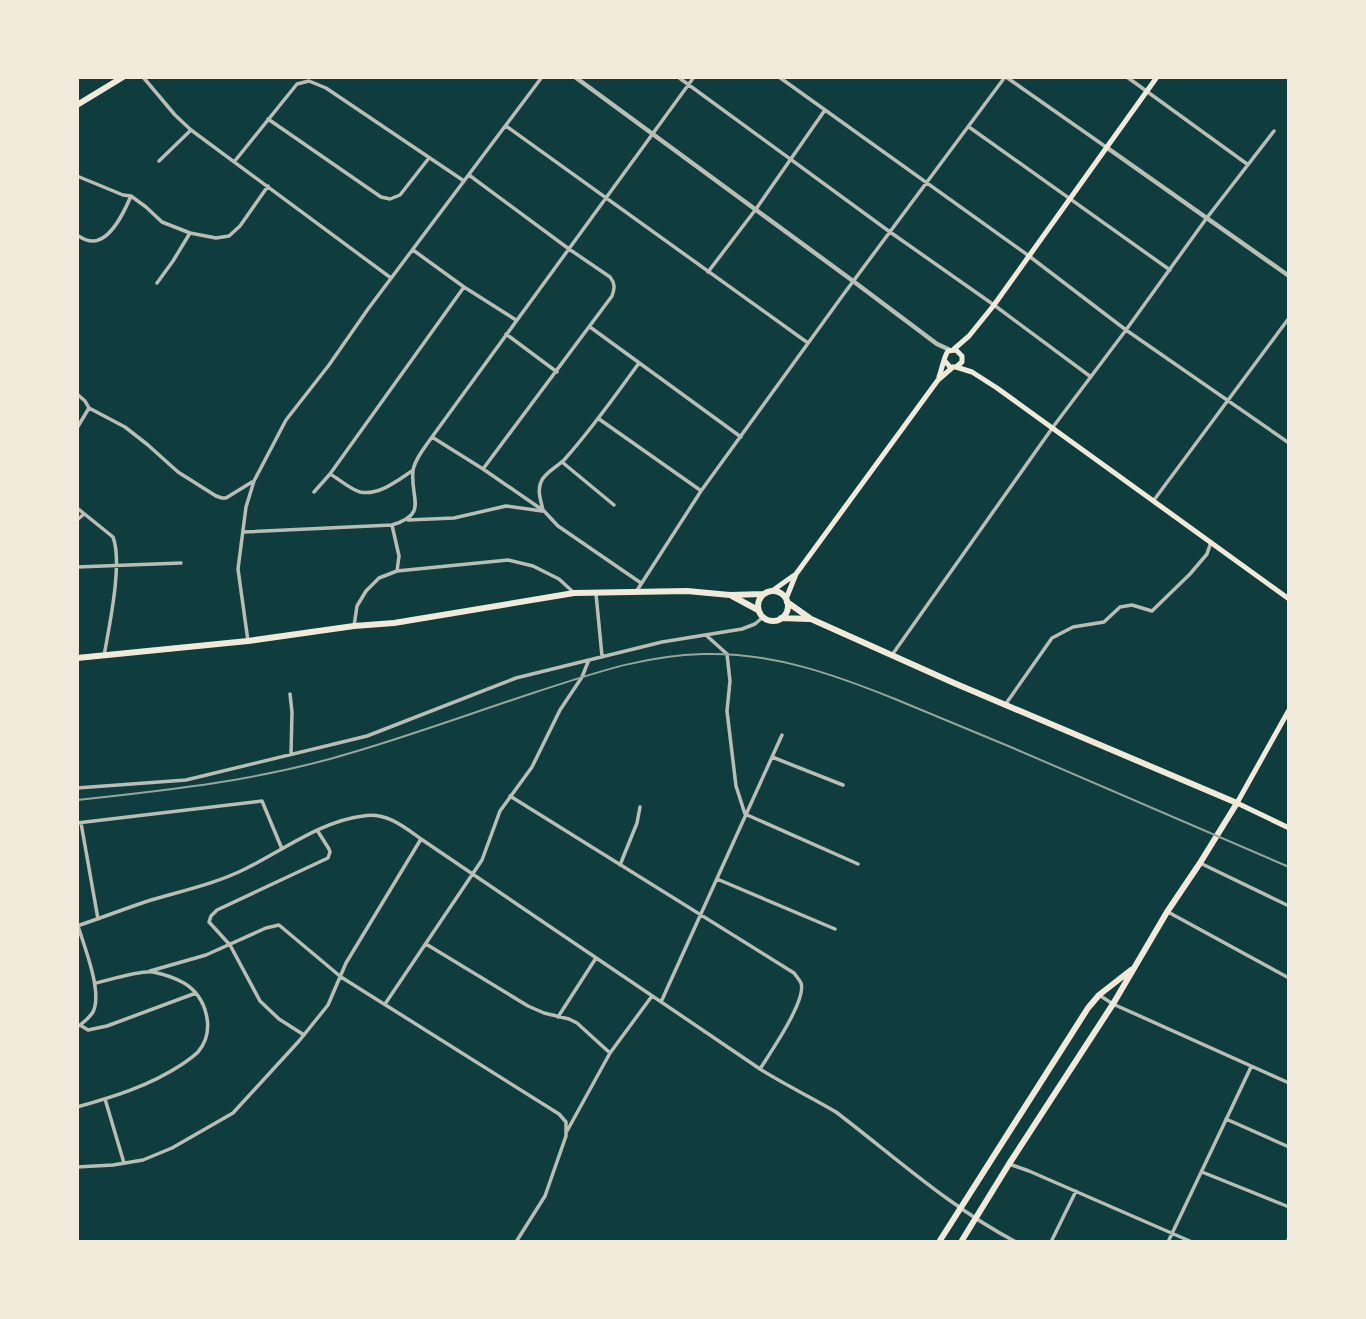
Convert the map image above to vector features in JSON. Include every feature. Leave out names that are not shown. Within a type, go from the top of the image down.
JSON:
[{"type":"main road","points":[[77,105],[123,77]]},
{"type":"main road","points":[[938,380],[946,353],[969,336],[993,305],[1157,77]]},
{"type":"main road","points":[[730,595],[768,620],[775,621],[785,614],[788,608],[786,600],[796,574],[938,380],[960,364],[969,336]]},
{"type":"main road","points":[[952,349],[959,351],[972,372]]},
{"type":"main road","points":[[945,360],[948,365],[972,372],[1053,427],[1289,599]]},
{"type":"main road","points":[[77,658],[394,623],[574,593],[687,591],[730,595],[764,594],[796,574]]},
{"type":"main road","points":[[772,591],[778,592],[811,619],[1289,828]]},
{"type":"main road","points":[[761,613],[760,599],[764,594]]},
{"type":"main road","points":[[781,618],[811,619]]},
{"type":"main road","points":[[961,1242],[1237,803],[1289,710]]},
{"type":"main road","points":[[939,1242],[1099,995],[1135,966]]},
{"type":"main road","points":[[1058,1055],[1073,1064]]},
{"type":"street","points":[[143,77],[174,115],[191,130],[391,278]]},
{"type":"street","points":[[248,641],[238,569],[246,507],[254,481],[286,420],[542,77]]},
{"type":"street","points":[[575,77],[937,344],[952,349]]},
{"type":"street","points":[[678,77],[1091,377]]},
{"type":"street","points":[[330,474],[360,492],[376,491],[413,470],[432,437],[694,77]]},
{"type":"street","points":[[779,77],[1029,256],[1126,330],[1289,443]]},
{"type":"street","points":[[636,592],[701,491],[853,281],[1006,77],[1289,276]]},
{"type":"street","points":[[1126,77],[1247,164]]},
{"type":"street","points":[[234,162],[297,84],[309,81],[326,88],[464,181]]},
{"type":"street","points":[[708,272],[825,110]]},
{"type":"street","points":[[268,119],[381,197],[390,200],[400,195],[429,158]]},
{"type":"street","points":[[506,125],[808,343]]},
{"type":"street","points":[[968,127],[1170,270]]},
{"type":"street","points":[[159,161],[191,130]]},
{"type":"street","points":[[892,655],[1053,427],[1274,131]]},
{"type":"street","points":[[469,175],[569,250],[610,277],[615,290],[483,469]]},
{"type":"street","points":[[77,176],[131,196],[162,222],[190,233],[216,237],[229,236],[240,226],[268,186]]},
{"type":"street","points":[[77,235],[87,241],[99,240],[116,225],[131,196]]},
{"type":"street","points":[[157,283],[190,233]]},
{"type":"street","points":[[413,250],[516,320]]},
{"type":"street","points":[[314,492],[330,474],[464,287]]},
{"type":"street","points":[[1154,500],[1289,318]]},
{"type":"street","points":[[590,327],[741,437]]},
{"type":"street","points":[[506,334],[557,372]]},
{"type":"street","points":[[937,344],[945,360]]},
{"type":"street","points":[[544,511],[540,498],[541,480],[562,462],[599,419],[639,363]]},
{"type":"street","points":[[77,394],[89,408],[124,427],[178,472],[216,496],[226,498],[254,481]]},
{"type":"street","points":[[77,428],[89,408]]},
{"type":"street","points":[[599,419],[701,491]]},
{"type":"street","points":[[432,437],[544,511],[558,526],[641,583]]},
{"type":"street","points":[[562,462],[614,505]]},
{"type":"street","points":[[405,521],[415,511],[413,470]]},
{"type":"street","points":[[243,532],[392,525],[405,521],[454,518],[506,506],[544,511]]},
{"type":"street","points":[[77,508],[113,537],[115,544],[117,566],[104,656]]},
{"type":"street","points":[[77,520],[84,514]]},
{"type":"street","points":[[392,525],[399,556],[397,571]]},
{"type":"street","points":[[1005,705],[1052,638],[1073,627],[1104,622],[1120,607],[1132,604],[1152,611],[1190,574],[1207,554],[1211,542]]},
{"type":"street","points":[[354,626],[357,606],[366,591],[379,578],[397,571],[508,559],[533,566],[559,579],[574,593]]},
{"type":"street","points":[[77,567],[181,563]]},
{"type":"street","points":[[596,592],[602,657]]},
{"type":"street","points":[[77,788],[186,780],[367,736],[516,678],[662,642],[742,629],[755,624],[761,613]]},
{"type":"street","points":[[706,636],[727,654],[730,681],[727,711],[736,786],[745,814],[858,864]]},
{"type":"street","points":[[385,1004],[482,860],[500,811],[533,766],[560,710],[582,677],[589,660]]},
{"type":"street","points":[[290,694],[290,754]]},
{"type":"street","points":[[661,1002],[782,735]]},
{"type":"street","points":[[772,757],[843,785]]},
{"type":"street","points":[[510,796],[794,973],[801,983],[794,1013],[760,1069]]},
{"type":"street","points":[[98,919],[79,823],[262,801],[282,849]]},
{"type":"street","points":[[620,865],[640,807]]},
{"type":"street","points":[[196,993],[107,1026],[88,1030],[79,1026],[94,1011],[96,983],[78,926],[244,870],[317,830],[363,816],[387,817],[760,1069],[836,1112],[959,1208],[1016,1242]]},
{"type":"street","points":[[304,1035],[260,1001],[230,945],[209,922],[216,910],[328,858],[330,849],[317,830]]},
{"type":"street","points":[[77,1167],[143,1160],[233,1113],[328,1005],[346,963],[421,839]]},
{"type":"street","points":[[1200,863],[1289,906]]},
{"type":"street","points":[[717,879],[835,929]]},
{"type":"street","points":[[1167,912],[1289,978]]},
{"type":"street","points":[[96,983],[206,956],[266,928],[279,925],[341,977],[559,1114],[566,1122],[566,1134]]},
{"type":"street","points":[[426,944],[528,1006],[577,1023],[610,1053]]},
{"type":"street","points":[[558,1017],[596,958]]},
{"type":"street","points":[[77,1107],[129,1092],[170,1072],[195,1055],[206,1042],[208,1030],[204,1008],[196,993],[183,982],[150,971]]},
{"type":"street","points":[[1099,995],[1113,1004],[1289,1083]]},
{"type":"street","points":[[516,1242],[545,1196],[566,1134],[610,1053],[652,996]]},
{"type":"street","points":[[1168,1242],[1251,1067]]},
{"type":"street","points":[[105,1099],[124,1163]]},
{"type":"street","points":[[1226,1119],[1289,1147]]},
{"type":"street","points":[[1009,1164],[1192,1242]]},
{"type":"street","points":[[1202,1172],[1289,1207]]},
{"type":"street","points":[[1051,1242],[1076,1191]]},
{"type":"railway","points":[[77,800],[182,788],[286,770],[377,745],[618,667],[680,655],[728,654],[801,666],[872,690],[1289,867]]}]
